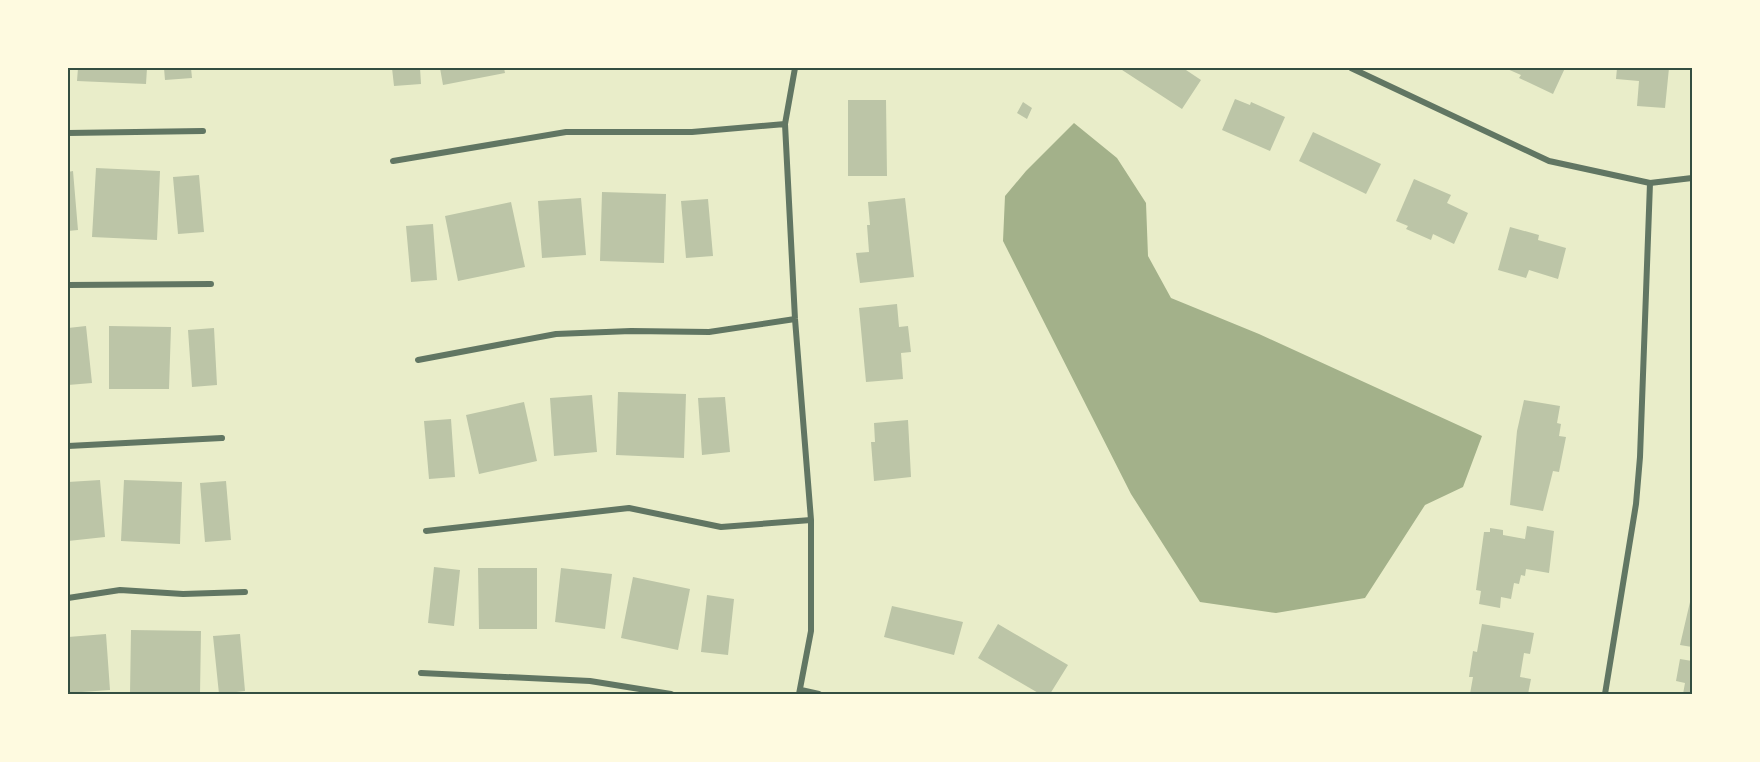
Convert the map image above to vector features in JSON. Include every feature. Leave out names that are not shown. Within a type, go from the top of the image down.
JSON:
[{"type":"street","points":[[795,68],[785,124],[795,319],[811,520],[811,631],[800,692],[819,694]]},
{"type":"street","points":[[1351,68],[1549,161],[1650,183],[1692,178]]},
{"type":"street","points":[[393,161],[566,132],[692,132],[785,124]]},
{"type":"street","points":[[68,133],[203,131]]},
{"type":"street","points":[[1605,694],[1636,504],[1640,457],[1650,183]]},
{"type":"street","points":[[68,285],[211,284]]},
{"type":"street","points":[[418,360],[556,334],[631,331],[709,332],[795,319]]},
{"type":"street","points":[[68,446],[222,438]]},
{"type":"street","points":[[426,531],[628,508],[721,527],[811,520]]},
{"type":"street","points":[[68,598],[120,590],[183,594],[245,592]]},
{"type":"street","points":[[421,673],[590,681],[671,694]]},
{"type":"shaded area","points":[[1074,123],[1117,158],[1146,203],[1148,256],[1171,298],[1259,334],[1482,436],[1463,487],[1425,505],[1365,598],[1276,613],[1200,602],[1131,494],[1003,241],[1005,196],[1026,171]]},
{"type":"building","points":[[78,68],[147,68],[146,84],[77,81]]},
{"type":"building","points":[[164,68],[191,68],[192,78],[165,80]]},
{"type":"building","points":[[392,68],[420,68],[421,84],[394,86]]},
{"type":"building","points":[[440,68],[504,68],[505,73],[443,85]]},
{"type":"building","points":[[1119,68],[1183,68],[1201,80],[1182,109]]},
{"type":"building","points":[[1505,68],[1565,68],[1553,94],[1519,78],[1521,75]]},
{"type":"building","points":[[1617,68],[1669,68],[1665,108],[1637,106],[1639,81],[1616,79]]},
{"type":"building","points":[[1235,99],[1250,105],[1251,102],[1285,117],[1270,151],[1222,130]]},
{"type":"building","points":[[848,100],[886,100],[887,176],[848,176]]},
{"type":"building","points":[[1023,102],[1032,108],[1027,119],[1017,113]]},
{"type":"building","points":[[1313,132],[1381,164],[1366,194],[1299,161]]},
{"type":"building","points":[[96,168],[160,171],[157,240],[92,237]]},
{"type":"building","points":[[73,171],[78,230],[68,231],[68,172]]},
{"type":"building","points":[[199,175],[204,232],[178,234],[173,177]]},
{"type":"building","points":[[1414,179],[1451,195],[1447,203],[1468,213],[1454,244],[1433,234],[1431,240],[1406,229],[1408,226],[1396,221]]},
{"type":"building","points":[[602,192],[666,194],[664,263],[600,261]]},
{"type":"building","points":[[581,198],[586,255],[542,258],[538,201]]},
{"type":"building","points":[[905,198],[914,277],[860,283],[856,253],[869,252],[868,202]]},
{"type":"building","points":[[708,199],[713,256],[686,258],[681,201]]},
{"type":"building","points":[[511,202],[525,267],[458,281],[445,216]]},
{"type":"building","points":[[433,224],[437,280],[411,282],[406,226]]},
{"type":"building","points":[[1510,227],[1539,235],[1538,240],[1566,248],[1558,279],[1529,270],[1526,278],[1498,270]]},
{"type":"building","points":[[897,304],[899,327],[908,326],[911,352],[901,353],[903,379],[866,382],[859,308]]},
{"type":"building","points":[[86,326],[92,383],[68,385],[68,328]]},
{"type":"building","points":[[109,326],[171,327],[169,389],[109,389]]},
{"type":"building","points":[[214,328],[217,385],[192,387],[188,330]]},
{"type":"building","points":[[618,392],[686,394],[684,458],[616,455]]},
{"type":"building","points":[[592,395],[597,452],[554,456],[550,398]]},
{"type":"building","points":[[725,397],[730,452],[702,455],[698,398]]},
{"type":"building","points":[[1524,400],[1560,406],[1557,423],[1561,424],[1559,436],[1566,437],[1559,472],[1553,471],[1543,511],[1510,505],[1517,431]]},
{"type":"building","points":[[524,402],[537,461],[479,474],[466,415]]},
{"type":"building","points":[[451,419],[455,477],[429,479],[424,421]]},
{"type":"building","points":[[908,420],[911,477],[874,481],[871,442],[875,442],[874,423]]},
{"type":"building","points":[[100,480],[105,537],[68,541],[68,482]]},
{"type":"building","points":[[124,480],[182,482],[180,544],[121,541]]},
{"type":"building","points":[[226,481],[231,540],[205,542],[200,483]]},
{"type":"building","points":[[1527,526],[1554,531],[1549,573],[1526,569],[1525,576],[1521,575],[1519,584],[1514,583],[1511,599],[1501,597],[1500,608],[1479,604],[1481,591],[1476,590],[1484,532],[1490,532],[1490,528],[1503,530],[1503,535],[1525,539]]},
{"type":"building","points":[[434,567],[460,570],[454,626],[428,623]]},
{"type":"building","points":[[478,568],[537,568],[537,629],[479,629]]},
{"type":"building","points":[[561,568],[612,574],[605,629],[555,622]]},
{"type":"building","points":[[633,577],[690,589],[678,650],[621,638]]},
{"type":"building","points":[[707,595],[734,599],[728,655],[701,652]]},
{"type":"building","points":[[1690,602],[1692,603],[1692,647],[1680,645]]},
{"type":"building","points":[[892,606],[963,622],[954,655],[884,637]]},
{"type":"building","points":[[998,624],[1068,665],[1050,694],[1040,694],[978,658]]},
{"type":"building","points":[[1482,624],[1534,633],[1530,654],[1524,653],[1520,677],[1531,679],[1528,694],[1470,694],[1473,677],[1469,677],[1473,651],[1477,652]]},
{"type":"building","points":[[131,630],[201,631],[200,694],[130,694]]},
{"type":"building","points":[[106,634],[110,690],[68,693],[68,637]]},
{"type":"building","points":[[240,634],[245,691],[219,694],[213,636]]},
{"type":"building","points":[[1680,659],[1692,661],[1692,694],[1683,694],[1685,683],[1676,681]]}]
